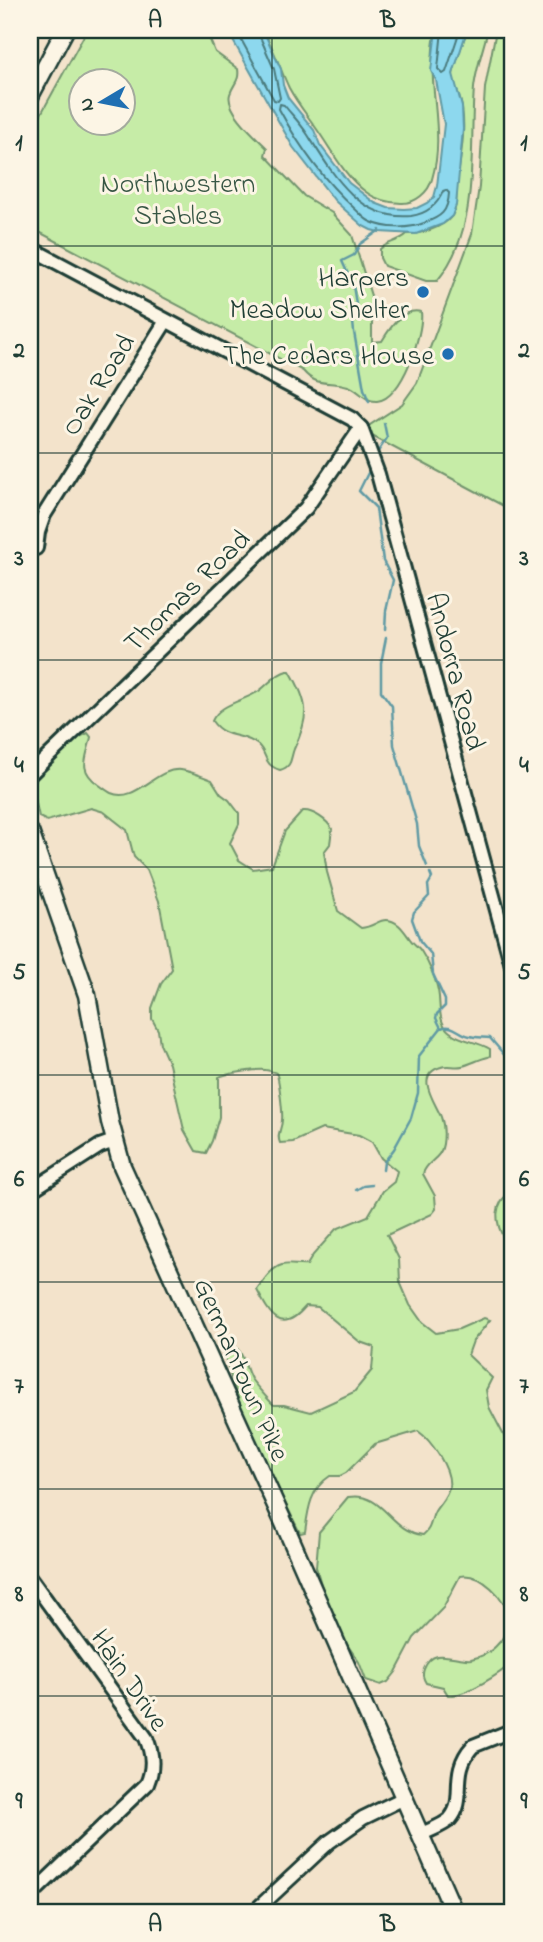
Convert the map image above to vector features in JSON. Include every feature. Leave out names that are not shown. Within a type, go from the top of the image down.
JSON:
[{"type":"main road","points":[[30,96],[65,30]]},
{"type":"main road","name":"Germantown Pike","points":[[30,832],[90,1007],[114,1140],[130,1184],[283,1521],[454,1912]]},
{"type":"street","points":[[30,248],[352,419],[361,428]]},
{"type":"street","name":"Oak Road","points":[[36,548],[44,515],[166,321]]},
{"type":"street","name":"Thomas Road","points":[[30,774],[306,508],[361,428]]},
{"type":"street","name":"Andorra Road","points":[[361,428],[378,474],[513,969]]},
{"type":"street","points":[[30,1191],[100,1146],[114,1140]]},
{"type":"street","name":"Hain Drive","points":[[30,1578],[146,1738],[152,1757],[147,1784],[31,1892]]},
{"type":"street","points":[[420,1835],[445,1823],[454,1812],[460,1765],[473,1746],[513,1730]]},
{"type":"street","points":[[254,1912],[329,1842],[363,1818],[404,1798]]},
{"type":"green space","name":"Northwestern Stables","points":[[87,30],[200,30],[210,40],[215,52],[238,69],[238,77],[230,94],[232,108],[267,148],[265,155],[304,196],[332,213],[352,235],[372,299],[372,342],[382,341],[403,316],[414,311],[421,312],[415,349],[403,378],[386,398],[377,401],[372,401],[348,386],[313,380],[303,371],[39,232],[30,201],[30,134],[66,68],[66,136],[136,136],[136,66],[67,66]]},
{"type":"green space","points":[[263,30],[436,30],[432,67],[437,124],[436,161],[425,193],[411,202],[396,203],[374,197],[358,186],[338,162],[292,93]]},
{"type":"green space","points":[[467,30],[488,30],[474,88],[472,163],[467,214],[451,260],[437,281],[426,281],[384,266],[380,249],[407,234],[437,227],[454,212],[463,118],[453,76]]},
{"type":"green space","points":[[496,30],[513,30],[513,511],[370,435],[367,427],[402,404],[417,383],[472,234],[479,187],[485,88]]},
{"type":"green space","points":[[290,671],[301,692],[305,718],[290,762],[280,770],[270,765],[258,745],[246,738],[222,731],[212,721],[215,715],[226,707],[259,691]]},
{"type":"green space","points":[[88,733],[91,737],[85,763],[87,773],[111,793],[129,794],[172,771],[181,770],[212,780],[239,813],[239,824],[230,843],[239,860],[253,869],[272,866],[285,831],[303,811],[316,814],[324,820],[332,829],[330,844],[324,852],[338,911],[361,928],[386,920],[400,926],[420,949],[430,967],[446,1029],[454,1035],[490,1049],[488,1057],[462,1066],[441,1067],[428,1076],[429,1090],[444,1131],[442,1149],[423,1174],[435,1196],[436,1209],[432,1214],[387,1235],[399,1259],[400,1282],[410,1305],[422,1322],[436,1333],[459,1329],[484,1318],[490,1320],[473,1341],[468,1355],[492,1378],[486,1390],[489,1407],[513,1453],[513,1662],[492,1678],[464,1692],[448,1695],[443,1687],[426,1683],[423,1671],[433,1658],[475,1658],[490,1652],[501,1641],[507,1630],[507,1610],[498,1595],[484,1582],[460,1576],[443,1608],[414,1638],[396,1672],[388,1682],[381,1685],[366,1680],[359,1662],[346,1643],[322,1588],[316,1567],[319,1532],[348,1497],[370,1500],[402,1527],[423,1535],[426,1532],[449,1487],[444,1464],[434,1448],[418,1431],[375,1444],[346,1473],[330,1476],[323,1481],[309,1508],[305,1532],[300,1533],[245,1416],[222,1343],[227,1340],[237,1349],[251,1379],[274,1405],[311,1412],[354,1392],[372,1370],[374,1347],[360,1342],[318,1307],[306,1306],[290,1320],[277,1319],[257,1290],[274,1269],[285,1264],[307,1265],[336,1229],[368,1216],[383,1191],[394,1182],[397,1171],[381,1158],[372,1142],[359,1135],[322,1129],[293,1142],[280,1143],[282,1116],[278,1081],[276,1073],[266,1070],[219,1077],[219,1117],[212,1141],[206,1153],[196,1151],[184,1130],[169,1064],[152,1019],[152,1008],[161,984],[172,969],[159,901],[147,870],[134,857],[127,830],[104,812],[91,808],[47,821],[39,817],[32,784],[73,740]]},
{"type":"green space","points":[[513,1190],[513,1249],[502,1234],[497,1214],[502,1200]]},
{"type":"water","points":[[227,30],[263,30],[281,69],[288,98],[314,130],[320,145],[349,183],[375,203],[388,208],[404,209],[417,208],[427,203],[434,197],[437,186],[444,124],[436,80],[431,71],[436,30],[467,30],[453,74],[462,107],[463,129],[456,205],[452,216],[443,224],[416,234],[379,232],[363,226],[335,201],[293,147]]},
{"type":"waterway","points":[[369,402],[364,389],[354,332],[353,322],[357,311],[353,285],[342,261],[354,255],[360,244],[380,230]]},
{"type":"waterway","points":[[377,453],[387,438],[384,423]]},
{"type":"waterway","points":[[370,469],[359,491],[376,508],[383,561],[393,580],[385,630]]},
{"type":"waterway","points":[[386,638],[381,663],[381,691],[392,706],[394,745],[417,824],[419,846],[427,866]]},
{"type":"waterway","points":[[430,873],[432,878],[428,885],[429,896],[414,912],[412,919],[420,941],[431,954],[433,974],[445,1000],[445,1006],[436,1018],[441,1028],[449,1027],[466,1035],[490,1038],[512,1064],[513,1076]]},
{"type":"waterway","points":[[383,1170],[384,1162],[411,1118],[418,1093],[419,1056],[441,1028]]},
{"type":"waterway","points":[[356,1190],[372,1185]]},
{"type":"place","name":"Harpers Meadow Shelter","points":[[423,292]]},
{"type":"place","name":"The Cedars House","points":[[448,354]]}]
